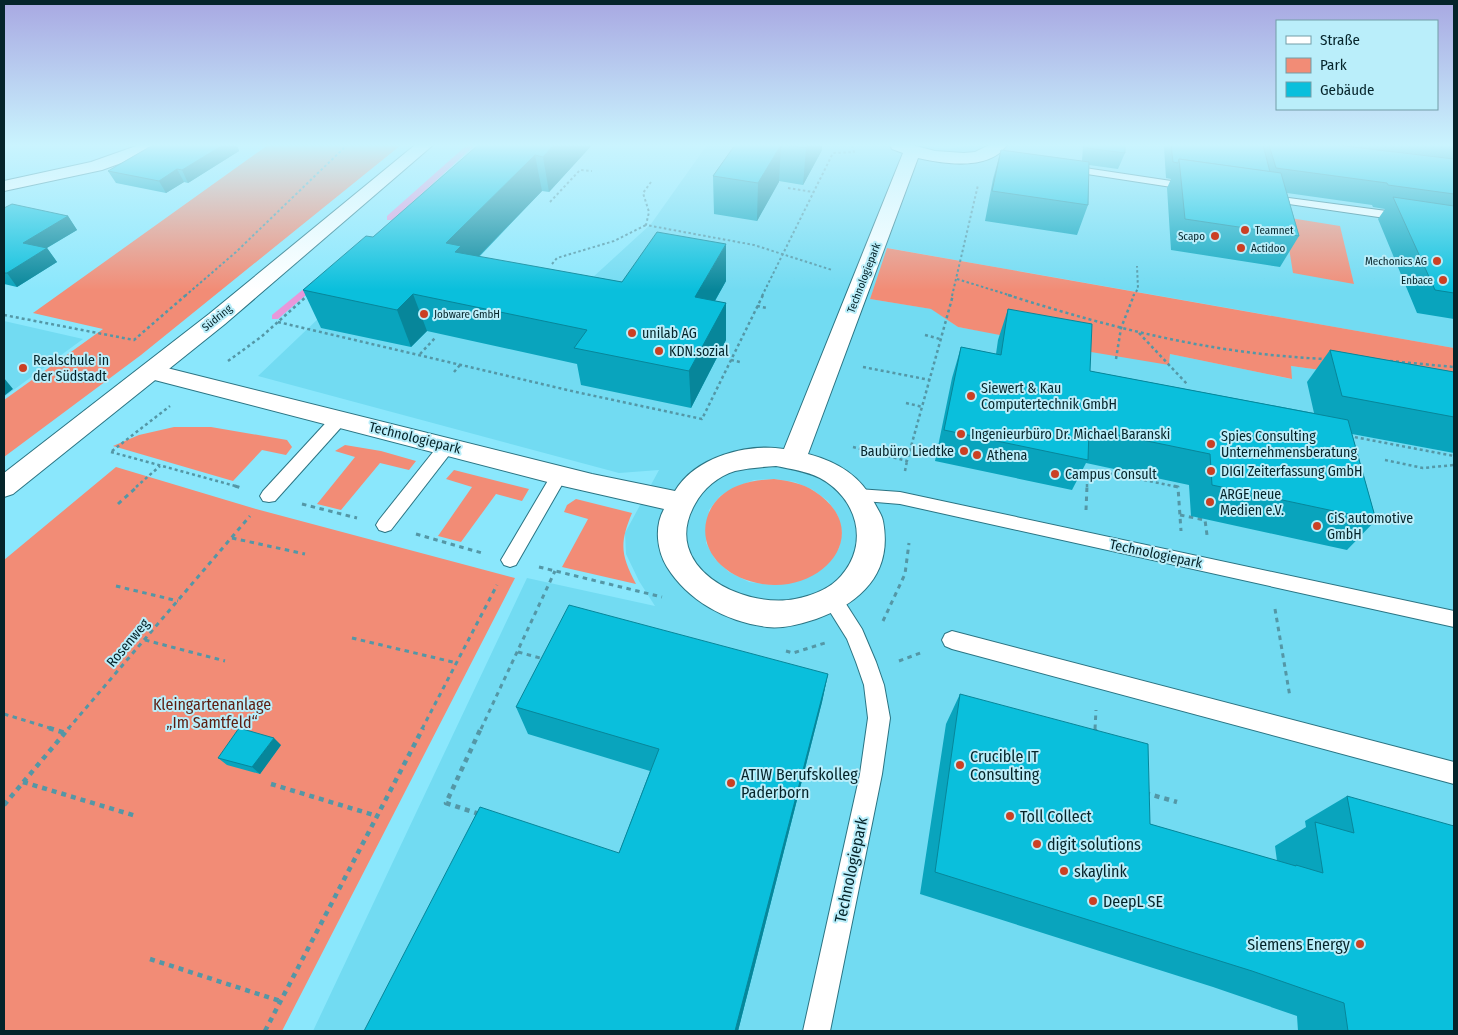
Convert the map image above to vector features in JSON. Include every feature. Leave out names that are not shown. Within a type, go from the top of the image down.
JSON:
[{"type":"street","name":"Südring","points":[[4,487],[151,372],[369,193]]},
{"type":"street","name":"Technologiepark","points":[[793,460],[865,276],[891,193]]},
{"type":"street","name":"Technologiepark","points":[[151,372],[219,391],[447,446],[559,476],[648,497],[680,502]]},
{"type":"street","points":[[776,457],[793,460],[822,468],[842,480],[858,495],[868,514],[873,534],[871,555],[862,574],[846,592],[824,605],[797,612],[768,614],[740,609],[714,598],[694,582],[679,563],[672,542],[673,522],[680,502],[692,486],[709,473],[730,463],[752,458],[776,457]]},
{"type":"lane","points":[[1254,196],[1454,224]]},
{"type":"lane","points":[[269,496],[338,419]]},
{"type":"lane","points":[[385,526],[447,446]]},
{"type":"lane","points":[[510,560],[559,476]]},
{"type":"lane","name":"Technologiepark","points":[[858,495],[900,498],[1454,619]]},
{"type":"lane","name":"Technologiepark","points":[[816,1031],[871,774],[879,718],[874,686],[866,662],[854,635],[832,599]]},
{"type":"lane","points":[[952,640],[1454,773]]},
{"type":"path","points":[[4,315],[134,340],[236,252],[297,193]]},
{"type":"path","points":[[550,202],[558,193]]},
{"type":"path","points":[[643,193],[649,212],[646,226]]},
{"type":"path","points":[[278,322],[576,392],[702,419],[812,193]]},
{"type":"path","points":[[552,264],[557,258],[605,245],[628,236],[646,226],[754,245],[833,270],[865,276]]},
{"type":"path","points":[[1116,358],[1121,328],[1130,302],[1138,289],[1137,266]]},
{"type":"path","points":[[957,279],[1138,333],[1227,351],[1287,358],[1335,359]]},
{"type":"path","points":[[261,337],[308,295]]},
{"type":"path","points":[[757,306],[767,308]]},
{"type":"path","points":[[1138,333],[1163,357],[1186,384]]},
{"type":"path","points":[[924,335],[940,339]]},
{"type":"path","points":[[420,355],[435,338]]},
{"type":"path","points":[[380,352],[386,347]]},
{"type":"path","points":[[731,360],[740,362]]},
{"type":"path","points":[[1383,360],[1454,367]]},
{"type":"path","points":[[454,372],[460,364]]},
{"type":"path","points":[[860,366],[930,380]]},
{"type":"path","points":[[906,403],[923,407]]},
{"type":"path","points":[[1340,434],[1454,456]]},
{"type":"path","points":[[1385,460],[1423,468],[1454,465]]},
{"type":"path","points":[[118,504],[160,466]]},
{"type":"path","points":[[1084,538],[1088,474],[1095,470],[1178,487],[1182,560]]},
{"type":"path","name":"Rosenweg","points":[[4,804],[269,496]]},
{"type":"path","points":[[1180,515],[1205,520],[1206,527]]},
{"type":"path","points":[[232,538],[305,554]]},
{"type":"path","points":[[264,1031],[510,560]]},
{"type":"path","points":[[482,815],[446,803],[555,571]]},
{"type":"path","points":[[1270,579],[1296,731]]},
{"type":"path","points":[[116,586],[178,601]]},
{"type":"path","points":[[352,638],[457,663]]},
{"type":"path","points":[[145,640],[225,661]]},
{"type":"path","points":[[902,661],[926,651]]},
{"type":"path","points":[[518,652],[548,661],[544,668]]},
{"type":"path","points":[[1095,744],[1098,680]]},
{"type":"path","points":[[4,714],[66,733]]},
{"type":"path","points":[[23,782],[136,816]]},
{"type":"path","points":[[271,784],[377,816]]},
{"type":"path","points":[[1139,792],[1177,802]]},
{"type":"path","points":[[150,959],[280,1001]]},
{"type":"shaded area","points":[[673,193],[1454,193],[1454,348],[888,248],[870,299],[932,309],[958,327],[1169,364],[1170,354],[1291,379],[1291,366],[1454,388],[1454,1031],[313,1031],[527,578],[655,606],[639,581],[626,554],[625,533],[659,470],[619,473],[258,376],[383,257],[568,300],[651,224]],"holes":[[[775,479],[795,482],[813,490],[828,501],[838,516],[842,532],[839,549],[771,585],[749,582],[729,572],[715,559],[706,543],[709,510],[720,496],[754,480]]]},
{"type":"shaded area","name":"Realschule in der Südstadt","points":[[4,321],[83,339],[4,397]]},
{"type":"green space","points":[[200,193],[341,193],[141,355],[4,457],[4,400],[103,329],[33,313]]},
{"type":"green space","points":[[1284,217],[1340,226],[1354,284],[1293,273]]},
{"type":"green space","points":[[887,248],[1454,348],[1454,388],[1291,366],[1292,379],[1170,354],[1169,365],[958,327],[931,309],[870,299]]},
{"type":"green space","points":[[174,427],[211,427],[287,440],[292,447],[286,455],[262,450],[233,481],[113,446],[139,435]]},
{"type":"green space","points":[[345,445],[381,451],[416,461],[409,470],[380,463],[341,510],[317,504],[355,457],[335,451]]},
{"type":"green space","name":"Kleingartenanlage „Im Samtfeld“","points":[[116,467],[256,509],[515,578],[282,1031],[4,1031],[4,560]]},
{"type":"green space","points":[[454,470],[529,489],[522,501],[496,494],[461,542],[438,536],[472,487],[446,479]]},
{"type":"green space","points":[[774,479],[800,484],[814,491],[832,507],[841,524],[841,541],[834,556],[822,570],[805,579],[785,585],[756,583],[740,578],[730,572],[713,555],[707,544],[705,533],[706,521],[710,511],[725,492],[746,483]]},
{"type":"green space","points":[[576,499],[632,513],[625,533],[624,549],[627,565],[636,584],[562,567],[588,519],[564,512],[567,505]]},
{"type":"building","points":[[423,193],[496,193],[446,243],[461,246],[455,252],[622,282],[657,232],[726,244],[695,297],[726,303],[689,371],[574,348],[587,330],[413,294],[397,310],[303,290],[366,236],[373,237]]},
{"type":"building","points":[[1008,193],[1088,193],[1088,205]]},
{"type":"building","points":[[1182,193],[1287,193],[1299,236],[1185,219]]},
{"type":"building","points":[[1393,197],[1454,206],[1454,293],[1435,290]]},
{"type":"building","points":[[12,204],[68,216],[23,243],[47,248],[7,273],[4,273],[4,208]]},
{"type":"building","points":[[1008,309],[1092,324],[1090,371],[1348,420],[1376,520],[1212,485],[1210,454],[1089,429],[1088,460],[944,430],[961,347],[1001,355]]},
{"type":"building","points":[[1330,350],[1454,372],[1454,417],[1342,396]]},
{"type":"building","points":[[569,605],[828,674],[735,1031],[364,1031],[480,807],[619,853],[659,749],[516,707]]},
{"type":"building","points":[[960,694],[1148,744],[1150,824],[1296,866],[1323,873],[1315,822],[1354,833],[1347,796],[1454,826],[1454,1031],[1348,1031],[1344,1003],[1252,971],[935,872]]},
{"type":"building","points":[[239,728],[274,738],[252,767],[218,758]]},
{"type":"waterway","points":[[390,218],[417,193]]},
{"type":"waterway","points":[[275,317],[317,281]]},
{"type":"place","name":"Teamnet","points":[[1245,230]]},
{"type":"place","name":"Scapo","points":[[1215,236]]},
{"type":"place","name":"Actidoo","points":[[1241,248]]},
{"type":"place","name":"Mechonics AG","points":[[1437,261]]},
{"type":"place","name":"Enbace","points":[[1443,280]]},
{"type":"place","name":"Jobware GmbH","points":[[424,314]]},
{"type":"place","name":"unilab AG","points":[[632,333]]},
{"type":"place","name":"KDN.sozial","points":[[659,351]]},
{"type":"place","name":"Realschule in der Südstadt","points":[[23,368]]},
{"type":"place","name":"Siewert & Kau Computertechnik GmbH","points":[[971,396]]},
{"type":"place","name":"Ingenieurbüro Dr. Michael Baranski","points":[[961,434]]},
{"type":"place","name":"Spies Consulting Unternehmensberatung","points":[[1211,444]]},
{"type":"place","name":"Baubüro Liedtke","points":[[964,451]]},
{"type":"place","name":"Athena","points":[[977,455]]},
{"type":"place","name":"DIGI Zeiterfassung GmbH","points":[[1211,471]]},
{"type":"place","name":"Campus Consult","points":[[1055,474]]},
{"type":"place","name":"ARGE neue Medien e.V.","points":[[1210,502]]},
{"type":"place","name":"CiS automotive GmbH","points":[[1317,526]]},
{"type":"place","name":"Crucible IT Consulting","points":[[960,765]]},
{"type":"place","name":"ATIW Berufskolleg Paderborn","points":[[731,783]]},
{"type":"place","name":"Toll Collect","points":[[1010,816]]},
{"type":"place","name":"digit solutions","points":[[1037,844]]},
{"type":"place","name":"skaylink","points":[[1064,871]]},
{"type":"place","name":"DeepL SE","points":[[1093,901]]},
{"type":"place","name":"Siemens Energy","points":[[1360,944]]}]
